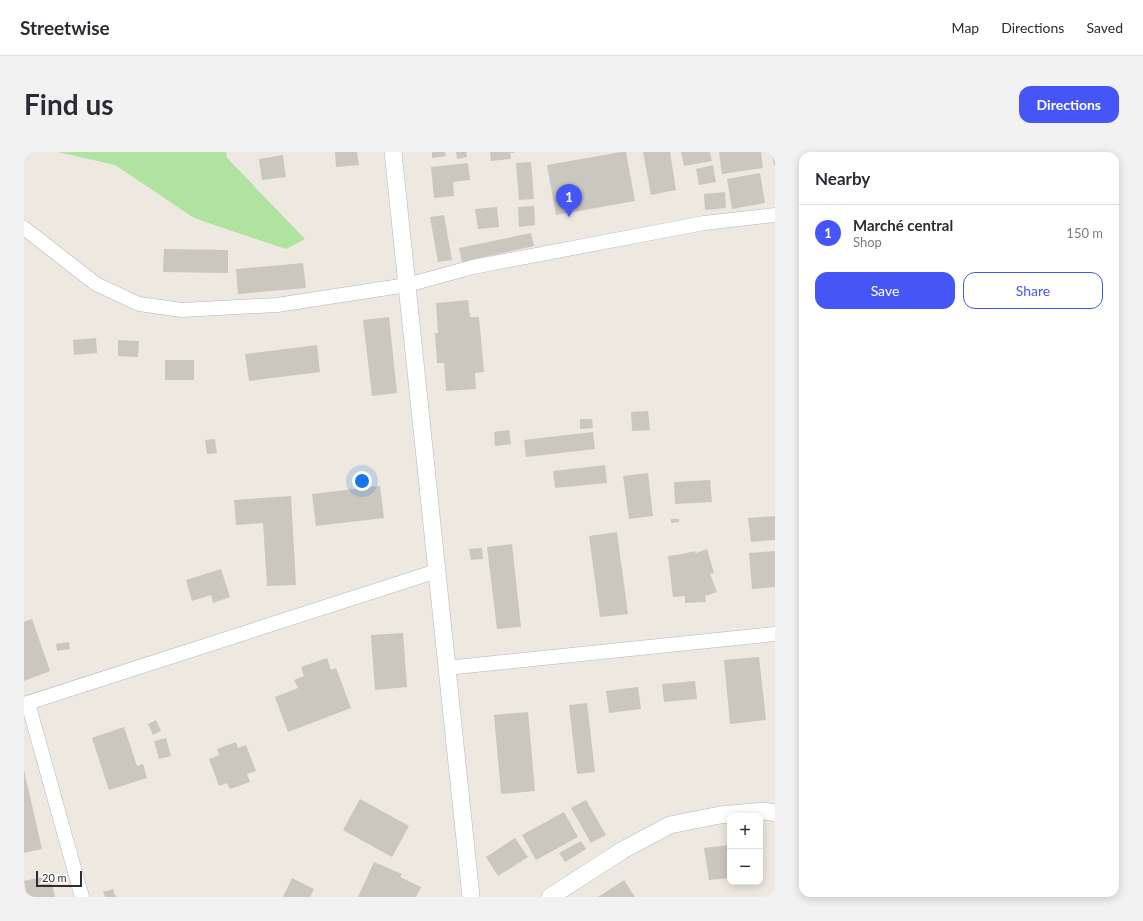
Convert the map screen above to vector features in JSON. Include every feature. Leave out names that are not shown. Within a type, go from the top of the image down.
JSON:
[{"type":"street","points":[[392,152],[471,897]]},
{"type":"street","points":[[24,228],[96,284],[139,304],[182,310],[277,305],[407,285],[473,267],[696,224],[775,215]]},
{"type":"street","points":[[82,897],[26,703],[437,571]]},
{"type":"street","points":[[446,668],[775,634]]},
{"type":"street","points":[[550,897],[623,850],[670,826],[720,815],[764,811],[775,813]]},
{"type":"green space","points":[[58,152],[226,152],[227,158],[305,239],[286,249],[194,218],[115,165]]},
{"type":"building","points":[[335,152],[357,152],[359,165],[336,167]]},
{"type":"building","points":[[432,152],[445,152],[446,156],[432,158]]},
{"type":"building","points":[[456,152],[466,152],[467,157],[457,159]]},
{"type":"building","points":[[490,152],[514,153],[510,153],[511,159],[491,161]]},
{"type":"building","points":[[626,152],[635,201],[556,215],[547,165]]},
{"type":"building","points":[[643,152],[670,152],[676,190],[651,195]]},
{"type":"building","points":[[681,152],[710,152],[712,161],[684,166]]},
{"type":"building","points":[[719,152],[761,152],[763,168],[722,174]]},
{"type":"building","points":[[772,152],[775,152],[775,165],[774,165]]},
{"type":"building","points":[[283,155],[286,177],[262,180],[259,159]]},
{"type":"building","points":[[531,162],[534,199],[519,200],[516,163]]},
{"type":"building","points":[[468,163],[470,180],[453,182],[454,196],[434,198],[431,167]]},
{"type":"building","points":[[713,165],[716,182],[699,185],[696,169]]},
{"type":"building","points":[[760,173],[765,203],[732,209],[727,179]]},
{"type":"building","points":[[725,192],[726,208],[705,210],[704,194]]},
{"type":"building","points":[[534,206],[535,225],[519,227],[518,207]]},
{"type":"building","points":[[497,207],[499,227],[478,229],[475,209]]},
{"type":"building","points":[[444,215],[452,260],[438,262],[430,217]]},
{"type":"building","points":[[531,233],[534,246],[462,262],[459,248]]},
{"type":"building","points":[[164,249],[228,250],[228,273],[163,272]]},
{"type":"building","points":[[303,263],[306,288],[238,294],[236,269]]},
{"type":"building","points":[[468,300],[470,317],[479,317],[484,372],[475,373],[476,389],[446,391],[444,363],[437,363],[435,333],[438,333],[436,303]]},
{"type":"building","points":[[389,317],[397,393],[372,396],[363,320]]},
{"type":"building","points":[[96,338],[97,353],[74,355],[73,340]]},
{"type":"building","points":[[118,340],[139,341],[138,357],[118,356]]},
{"type":"building","points":[[317,345],[320,372],[249,381],[245,354]]},
{"type":"building","points":[[165,360],[194,360],[194,380],[165,380]]},
{"type":"building","points":[[648,411],[650,430],[632,431],[631,412]]},
{"type":"building","points":[[580,419],[592,419],[593,428],[580,429]]},
{"type":"building","points":[[509,430],[511,444],[495,446],[494,432]]},
{"type":"building","points":[[593,432],[595,449],[526,457],[524,440]]},
{"type":"building","points":[[215,439],[217,453],[207,454],[205,440]]},
{"type":"building","points":[[605,465],[607,483],[555,488],[553,471]]},
{"type":"building","points":[[648,473],[653,516],[629,519],[623,476]]},
{"type":"building","points":[[710,480],[712,502],[675,504],[674,482]]},
{"type":"building","points":[[380,486],[384,518],[316,526],[312,494]]},
{"type":"building","points":[[291,496],[296,585],[267,586],[263,523],[236,525],[234,500]]},
{"type":"building","points":[[775,516],[775,540],[751,542],[748,518]]},
{"type":"building","points":[[671,519],[679,519],[679,522],[671,523]]},
{"type":"building","points":[[617,532],[628,614],[600,617],[589,536]]},
{"type":"building","points":[[512,544],[521,627],[497,629],[487,547]]},
{"type":"building","points":[[482,548],[483,559],[471,560],[469,549]]},
{"type":"building","points":[[707,549],[714,573],[710,574],[717,592],[705,596],[706,602],[685,603],[685,596],[673,597],[668,556],[695,551],[696,553]]},
{"type":"building","points":[[775,551],[775,587],[752,589],[749,553]]},
{"type":"building","points":[[221,569],[230,597],[213,603],[211,595],[192,601],[186,580]]},
{"type":"building","points":[[32,619],[50,671],[24,681],[24,622]]},
{"type":"building","points":[[403,633],[407,687],[375,690],[371,635]]},
{"type":"building","points":[[69,642],[70,649],[57,651],[56,644]]},
{"type":"building","points":[[759,657],[766,720],[730,724],[724,660]]},
{"type":"building","points":[[327,658],[331,670],[336,668],[351,708],[288,732],[275,697],[298,688],[294,680],[304,676],[301,667]]},
{"type":"building","points":[[695,681],[697,699],[664,702],[662,684]]},
{"type":"building","points":[[638,687],[641,709],[609,713],[606,691]]},
{"type":"building","points":[[587,703],[595,772],[577,774],[569,705]]},
{"type":"building","points":[[528,712],[535,791],[501,794],[494,715]]},
{"type":"building","points":[[156,720],[161,731],[153,735],[148,724]]},
{"type":"building","points":[[124,727],[137,766],[143,764],[147,778],[109,790],[92,738]]},
{"type":"building","points":[[166,738],[171,756],[159,759],[154,741]]},
{"type":"building","points":[[236,742],[238,748],[246,745],[256,771],[247,774],[250,782],[230,789],[227,783],[219,786],[209,759],[219,755],[217,749]]},
{"type":"building","points":[[24,770],[42,849],[24,853]]},
{"type":"building","points":[[360,799],[409,826],[392,857],[343,830]]},
{"type":"building","points":[[586,800],[606,835],[591,843],[571,808]]},
{"type":"building","points":[[564,812],[578,837],[536,860],[522,835]]},
{"type":"building","points":[[515,838],[528,857],[498,876],[486,857]]},
{"type":"building","points":[[581,841],[586,849],[565,862],[559,853]]},
{"type":"building","points":[[727,845],[727,878],[709,880],[704,848]]},
{"type":"building","points":[[374,862],[402,874],[400,877],[421,887],[416,897],[358,897]]},
{"type":"building","points":[[50,875],[55,897],[27,897],[24,881]]},
{"type":"building","points":[[292,878],[314,889],[310,897],[283,897]]},
{"type":"building","points":[[624,880],[635,897],[598,897]]},
{"type":"building","points":[[113,889],[116,897],[105,897],[103,892]]},
{"type":"place","name":"Marché central","points":[[569,217]]}]
